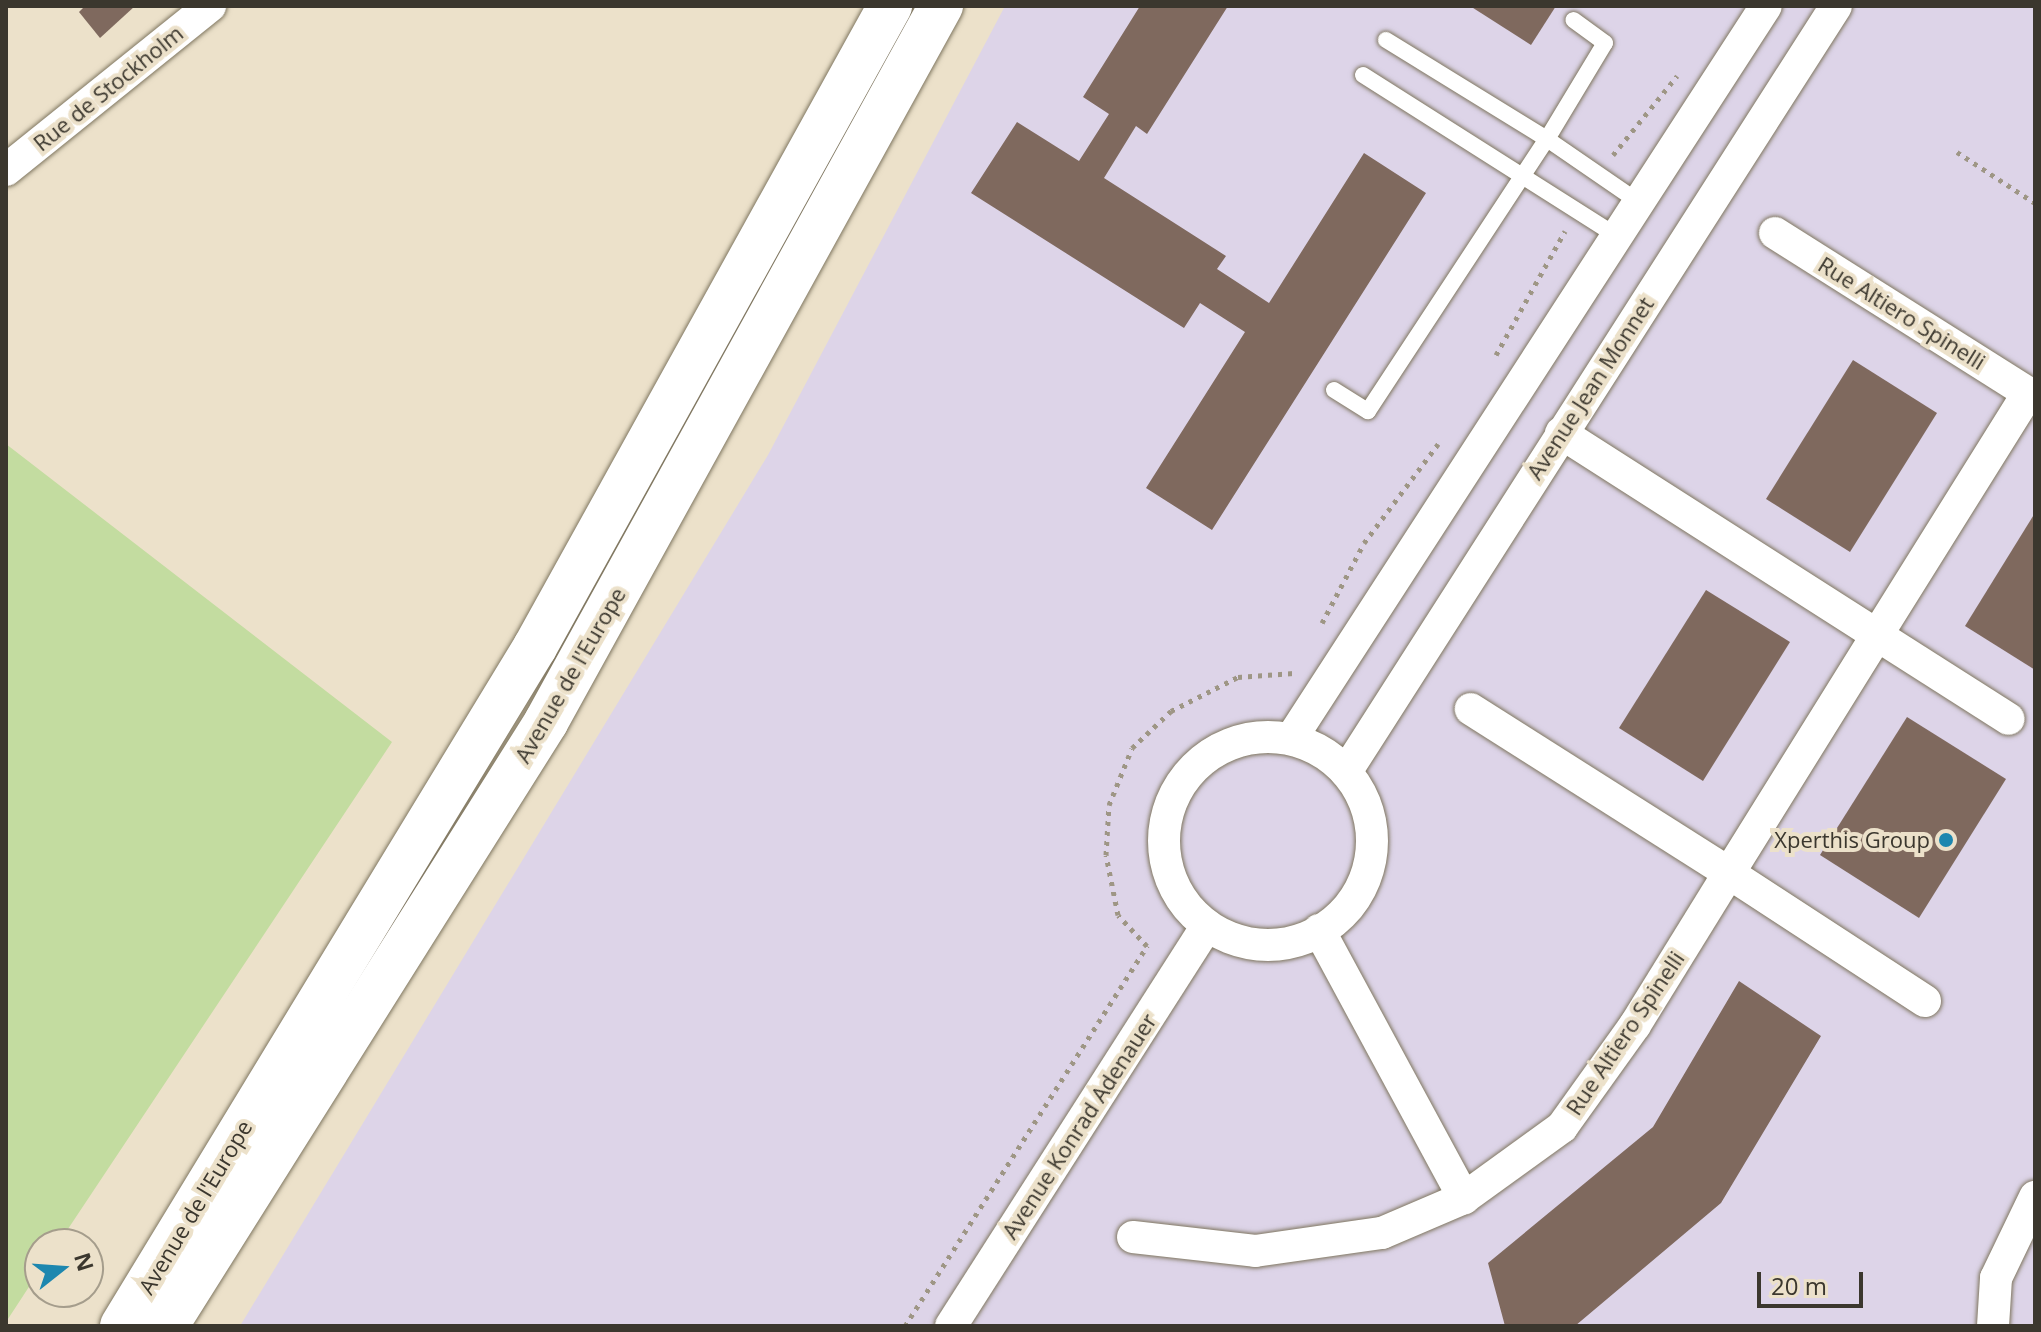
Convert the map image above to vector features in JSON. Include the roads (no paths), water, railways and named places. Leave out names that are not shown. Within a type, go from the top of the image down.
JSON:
[{"type":"main road","name":"Avenue de l'Europe","points":[[122,1326],[535,647],[890,6]]},
{"type":"main road","name":"Avenue de l'Europe","points":[[166,1326],[546,722],[941,6]]},
{"type":"street","points":[[1291,739],[1766,6]]},
{"type":"street","name":"Avenue Jean Monnet","points":[[1346,772],[1836,6]]},
{"type":"street","name":"Rue de Stockholm","points":[[6,170],[208,7]]},
{"type":"street","name":"Rue Altiero Spinelli","points":[[1133,1237],[1255,1251],[1382,1233],[1464,1198],[1562,1127],[1635,1025],[1877,635],[2031,395],[1775,233]]},
{"type":"street","points":[[1561,433],[2009,719]]},
{"type":"street","points":[[1471,709],[1925,1001]]},
{"type":"street","points":[[1255,737],[1291,739],[1321,751],[1346,772],[1364,800],[1372,833],[1369,866],[1356,897],[1319,930],[1271,945],[1237,941],[1207,926],[1182,901],[1167,868],[1163,833],[1172,798],[1192,768],[1221,747],[1255,737]]},
{"type":"street","name":"Avenue Konrad Adenauer","points":[[951,1326],[1207,926]]},
{"type":"street","points":[[1319,930],[1464,1198]]},
{"type":"street","points":[[1993,1326],[1996,1278],[2035,1197]]},
{"type":"lane","points":[[1334,390],[1368,411],[1547,139],[1605,43],[1573,20]]},
{"type":"lane","points":[[1386,40],[1547,139],[1640,203]]},
{"type":"lane","points":[[1363,75],[1618,237]]},
{"type":"place","name":"Xperthis Group","points":[[1946,840]]}]
